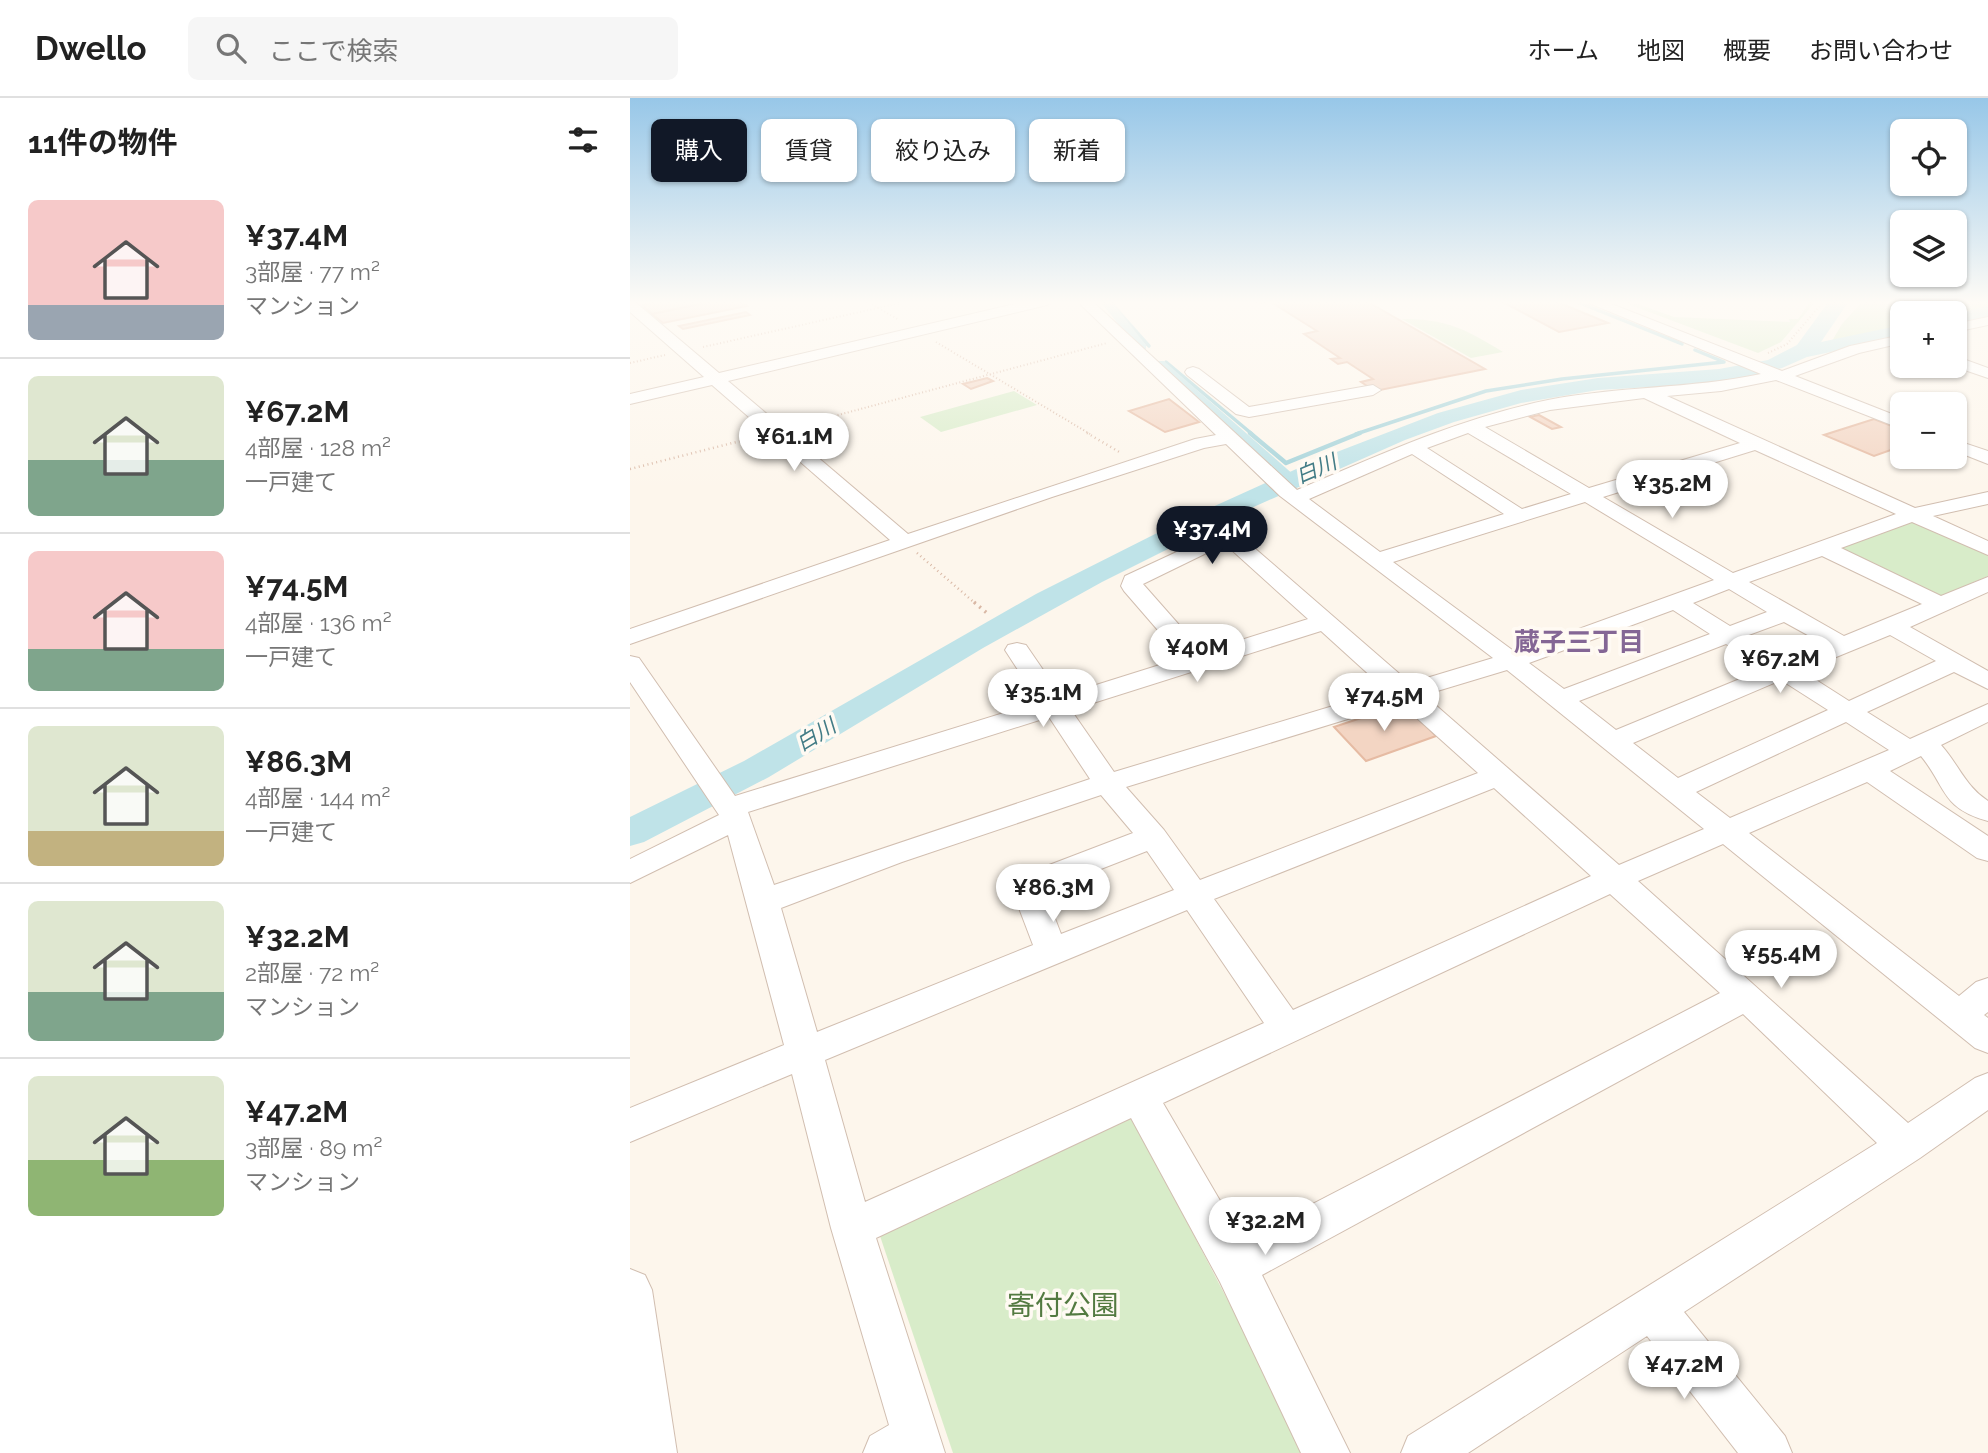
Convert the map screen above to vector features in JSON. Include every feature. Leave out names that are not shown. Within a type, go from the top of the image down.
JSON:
[{"type":"street","points":[[699,364],[902,540]]},
{"type":"street","points":[[630,399],[780,364]]},
{"type":"street","points":[[1150,364],[1284,490],[1510,661],[1988,1038]]},
{"type":"street","points":[[1759,364],[1890,419]]},
{"type":"street","points":[[1284,490],[1470,426],[1551,404],[1716,387],[1804,364]]},
{"type":"street","points":[[1967,365],[1988,373]]},
{"type":"street","points":[[1193,372],[1242,410],[1249,412],[1373,390]]},
{"type":"street","points":[[1778,372],[1890,414]]},
{"type":"street","points":[[1646,393],[1988,549]]},
{"type":"street","points":[[1470,426],[1843,645]]},
{"type":"street","points":[[630,637],[902,540],[1201,443],[1230,438]]},
{"type":"street","points":[[1967,443],[1988,452]]},
{"type":"street","points":[[1376,560],[1755,444]]},
{"type":"street","points":[[1413,447],[1520,516]]},
{"type":"street","points":[[1967,450],[1988,458]]},
{"type":"street","points":[[764,902],[891,855],[1107,783],[1510,661],[1913,515],[1988,498]]},
{"type":"street","points":[[1197,660],[1132,586],[1133,581],[1224,536],[1230,537],[1746,996],[1906,1146]]},
{"type":"street","points":[[1821,547],[1940,604]]},
{"type":"street","points":[[1612,742],[1988,584]]},
{"type":"street","points":[[1675,601],[1846,711],[1916,747],[1944,766],[1953,787],[1976,807],[1988,811]]},
{"type":"street","points":[[1559,700],[1785,613]]},
{"type":"street","points":[[630,872],[733,813],[1197,660],[1324,622]]},
{"type":"street","points":[[1892,626],[1988,681]]},
{"type":"street","points":[[1017,650],[1107,783],[1153,837],[1194,893],[1287,1029]]},
{"type":"street","points":[[1675,790],[1955,662]]},
{"type":"street","points":[[630,663],[704,775],[733,813],[764,902],[908,1447]]},
{"type":"street","points":[[852,1228],[1614,879],[1870,770],[1988,712]]},
{"type":"street","points":[[1870,770],[1988,851]]},
{"type":"street","points":[[630,1125],[1194,893],[1497,776]]},
{"type":"street","points":[[1052,953],[1030,895],[1034,883],[1153,837]]},
{"type":"street","points":[[1960,1015],[1988,992]]},
{"type":"street","points":[[1234,1267],[1746,996]]},
{"type":"street","points":[[1425,1453],[1906,1146],[1988,1089]]},
{"type":"street","points":[[1138,1095],[1234,1267],[1326,1453]]},
{"type":"street","points":[[1652,1307],[1768,1453]]},
{"type":"street","points":[[632,1319],[653,1453]]},
{"type":"path","points":[[976,364],[1138,463]]},
{"type":"path","points":[[630,469],[1029,364]]},
{"type":"path","points":[[902,540],[988,614]]},
{"type":"green space","points":[[1014,391],[1037,405],[941,432],[920,417]]},
{"type":"green space","points":[[1914,521],[1988,555],[1988,576],[1935,599],[1836,549]]},
{"type":"green space","name":"寄付公園","points":[[1117,1115],[1133,1118],[1307,1453],[953,1453],[880,1236]]},
{"type":"building","points":[[1350,364],[1477,364],[1485,369],[1375,391],[1361,382],[1373,379]]},
{"type":"building","points":[[987,378],[993,381],[971,389],[963,384]]},
{"type":"building","points":[[1169,399],[1199,422],[1165,432],[1129,411]]},
{"type":"building","points":[[1539,415],[1561,427],[1552,429],[1530,417]]},
{"type":"building","points":[[1874,419],[1890,425],[1890,450],[1874,456],[1824,435]]},
{"type":"building","points":[[1394,707],[1403,717],[1413,713],[1436,736],[1366,761],[1334,727]]},
{"type":"waterway","points":[[1160,364],[1290,479]]},
{"type":"waterway","points":[[1169,364],[1252,434]]},
{"type":"waterway","points":[[1356,434],[1486,391],[1562,379],[1703,364]]},
{"type":"waterway","name":"白川","points":[[630,833],[757,769],[1046,600],[1184,530],[1372,445],[1421,426],[1521,396],[1598,384],[1719,375],[1774,364]]},
{"type":"waterway","points":[[1250,433],[1286,463],[1360,433]]},
{"type":"district","name":"蔵子三丁目","points":[[1579,642]]}]
